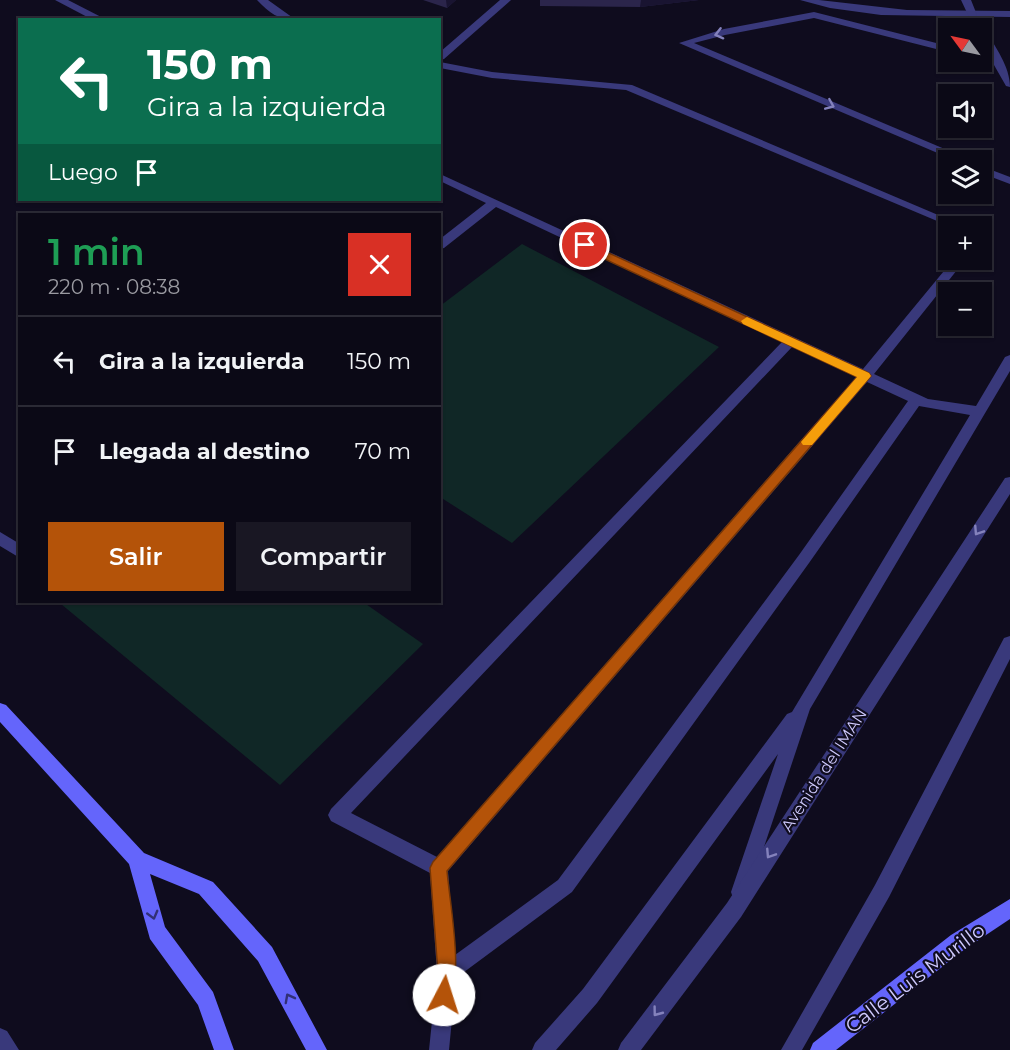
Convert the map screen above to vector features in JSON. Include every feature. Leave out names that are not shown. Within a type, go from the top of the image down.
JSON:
[{"type":"main road","points":[[0,710],[137,859],[206,888],[265,954],[316,1050]]},
{"type":"main road","points":[[137,859],[157,932],[206,999],[224,1050]]},
{"type":"main road","name":"Calle Luis Murillo","points":[[820,1050],[958,942],[1010,908]]},
{"type":"street","points":[[60,0],[98,18]]},
{"type":"street","points":[[262,0],[287,18]]},
{"type":"street","points":[[441,56],[506,0]]},
{"type":"street","points":[[805,0],[833,7],[920,15],[1010,14]]},
{"type":"street","points":[[966,0],[974,18]]},
{"type":"street","points":[[938,46],[814,15],[724,32],[684,43],[938,150]]},
{"type":"street","points":[[992,51],[1010,84]]},
{"type":"street","points":[[992,61],[999,63]]},
{"type":"street","points":[[441,66],[492,75],[628,87],[938,218]]},
{"type":"street","points":[[992,174],[1010,181]]},
{"type":"street","points":[[441,177],[916,400],[935,406],[980,411]]},
{"type":"street","points":[[441,244],[494,203]]},
{"type":"street","points":[[439,1050],[447,973],[439,868],[865,376],[951,270]]},
{"type":"street","points":[[439,868],[337,815],[790,341]]},
{"type":"street","points":[[542,1050],[590,996],[802,707],[1010,360]]},
{"type":"street","points":[[447,973],[565,886],[804,559],[916,400]]},
{"type":"street","name":"Avenida del IMAN","points":[[628,1050],[734,910],[1010,482]]},
{"type":"street","points":[[0,538],[18,551]]},
{"type":"street","points":[[791,1050],[882,891],[1010,644]]},
{"type":"street","points":[[734,910],[802,707]]},
{"type":"street","points":[[0,1038],[9,1050]]},
{"type":"green space","points":[[522,244],[719,347],[512,543],[441,498],[441,305]]},
{"type":"green space","points":[[364,603],[423,644],[280,785],[61,604]]},
{"type":"slow traffic","points":[[747,321],[865,376],[808,442]]},
{"type":"route","points":[[444,995],[447,973],[439,868],[865,376],[585,245]]}]
